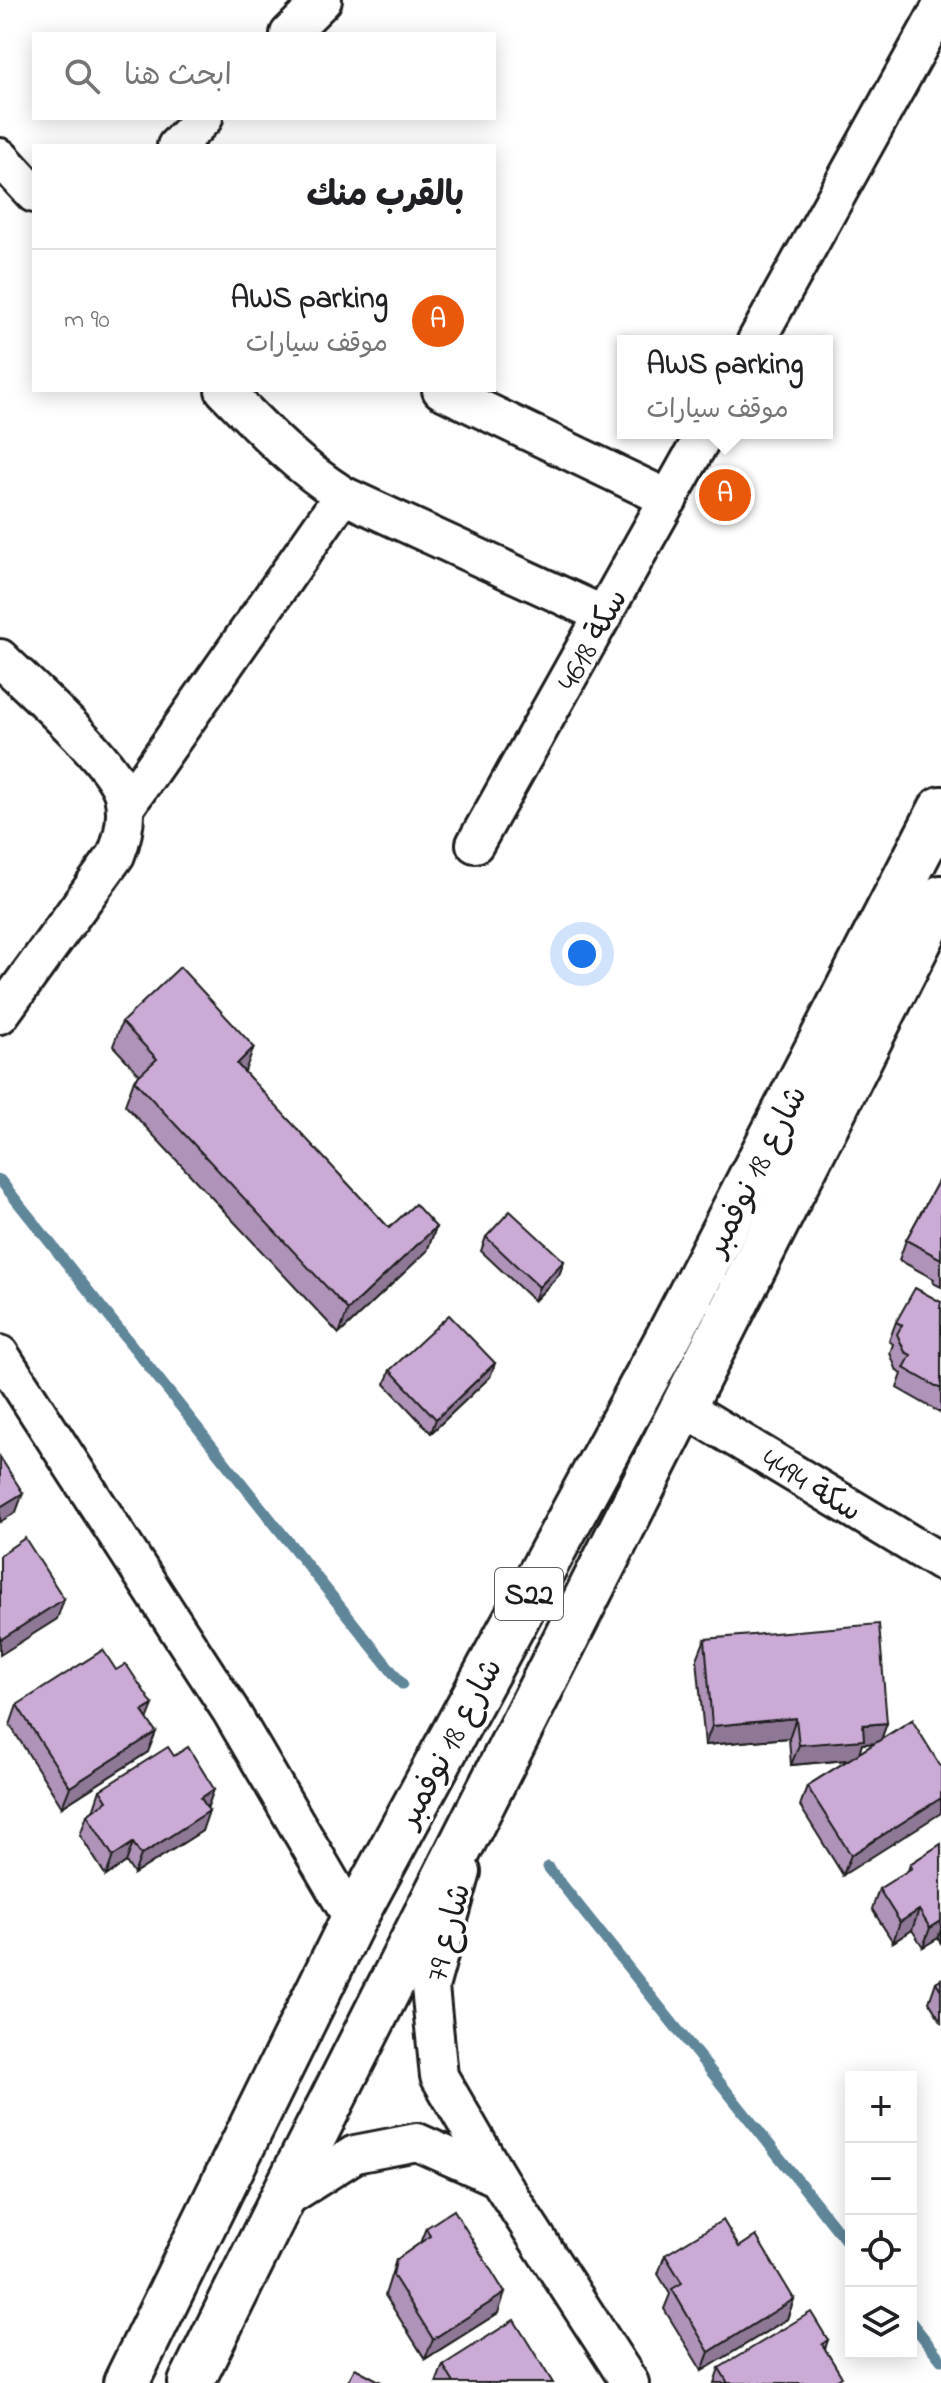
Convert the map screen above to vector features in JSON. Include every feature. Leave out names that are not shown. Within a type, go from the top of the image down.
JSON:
[{"type":"main road","name":"شارع 18 نوفمبر","points":[[126,2383],[353,1920],[661,1350],[941,809]]},
{"type":"main road","name":"شارع 18 نوفمبر","points":[[191,2383],[941,898]]},
{"type":"street","points":[[291,32],[323,0]]},
{"type":"street","points":[[759,335],[941,7]]},
{"type":"street","points":[[0,157],[32,192]]},
{"type":"street","points":[[226,392],[288,455],[314,477],[343,495],[604,615]]},
{"type":"street","points":[[445,392],[669,499]]},
{"type":"street","name":"سكة 4618","points":[[475,844],[702,439]]},
{"type":"street","points":[[125,808],[343,495]]},
{"type":"street","points":[[0,658],[106,764],[116,777],[125,808],[122,840],[116,855],[0,1015]]},
{"type":"street","points":[[0,1354],[230,1710],[353,1920]]},
{"type":"street","name":"سكة 4494","points":[[682,1406],[941,1562]]},
{"type":"street","name":"79 شارع","points":[[477,1815],[430,1987],[439,2076],[498,2178],[630,2383]]},
{"type":"street","points":[[281,2201],[355,2154],[417,2142],[498,2178]]},
{"type":"building","points":[[180,967],[254,1047],[237,1064],[389,1228],[415,1204],[436,1227],[348,1310],[134,1080],[157,1059],[122,1022]]},
{"type":"building","points":[[941,1176],[941,1259],[906,1240]]},
{"type":"building","points":[[510,1211],[564,1261],[539,1287],[486,1237]]},
{"type":"building","points":[[915,1288],[941,1302],[941,1389],[904,1368],[911,1355],[905,1352],[897,1334],[902,1325],[896,1322]]},
{"type":"building","points":[[449,1315],[495,1363],[436,1419],[390,1370]]},
{"type":"building","points":[[0,1457],[23,1493],[0,1507]]},
{"type":"building","points":[[25,1538],[64,1599],[0,1640],[0,1555]]},
{"type":"building","points":[[879,1624],[887,1723],[863,1725],[864,1740],[799,1745],[796,1718],[712,1726],[705,1639]]},
{"type":"building","points":[[103,1650],[116,1670],[126,1664],[153,1705],[142,1711],[156,1732],[70,1787],[17,1705]]},
{"type":"building","points":[[912,1720],[941,1767],[941,1798],[851,1855],[807,1786]]},
{"type":"building","points":[[168,1747],[174,1756],[188,1747],[214,1789],[201,1798],[209,1811],[141,1855],[133,1843],[113,1856],[87,1815],[107,1801],[100,1790]]},
{"type":"building","points":[[941,1844],[941,1921],[930,1928],[919,1910],[900,1922],[879,1889]]},
{"type":"building","points":[[454,2210],[505,2293],[433,2339],[393,2275],[396,2260],[430,2236],[426,2228]]},
{"type":"building","points":[[723,2220],[739,2247],[756,2236],[794,2299],[709,2352],[672,2289],[682,2283],[665,2255]]},
{"type":"building","points":[[811,2312],[828,2340],[822,2344],[842,2377],[835,2383],[728,2383],[719,2368]]},
{"type":"building","points":[[514,2320],[553,2383],[454,2383],[443,2365]]},
{"type":"building","points":[[355,2368],[383,2383],[347,2383]]},
{"type":"waterway","points":[[0,1180],[402,1684]]},
{"type":"waterway","points":[[548,1867],[845,2239]]},
{"type":"waterway","points":[[917,2330],[941,2360]]},
{"type":"place","name":"AWS parking","points":[[725,495]]}]
